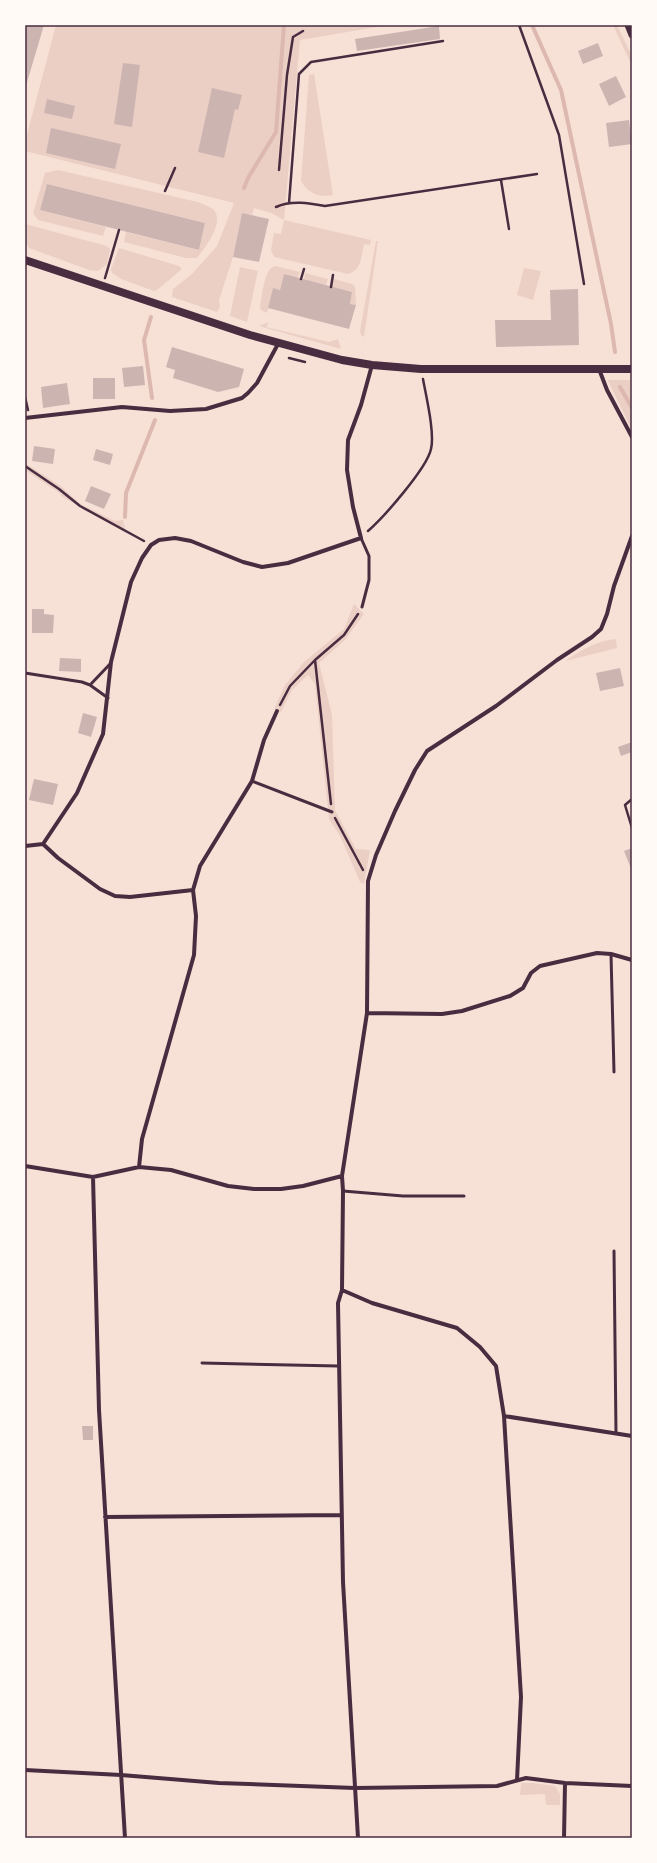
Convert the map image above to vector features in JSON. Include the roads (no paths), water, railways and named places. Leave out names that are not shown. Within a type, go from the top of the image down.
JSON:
[{"type":"main road","points":[[25,260],[278,344],[342,360],[372,365],[421,369],[632,369]]},
{"type":"street","points":[[628,25],[632,35]]},
{"type":"street","points":[[27,418],[122,407],[170,411],[206,409],[242,398],[248,393],[257,383],[278,344]]},
{"type":"street","points":[[43,844],[77,793],[103,734],[112,662],[131,582],[142,558],[151,546],[159,540],[175,538],[191,541],[242,562],[262,567],[288,563],[361,538],[353,507],[347,470],[348,440],[361,406],[372,365]]},
{"type":"street","points":[[598,368],[607,390],[632,437]]},
{"type":"street","points":[[358,1838],[343,1582],[338,1303],[342,1290],[342,1176],[368,1013],[368,881],[376,855],[395,811],[415,770],[427,751],[496,706],[601,629],[607,614],[614,586],[632,536]]},
{"type":"street","points":[[139,1168],[142,1139],[194,955],[196,916],[193,890],[200,866],[252,781],[264,740],[277,711]]},
{"type":"street","points":[[25,846],[43,844],[58,858],[100,889],[115,896],[130,897],[193,890]]},
{"type":"street","points":[[368,1013],[442,1014],[462,1011],[510,996],[523,988],[531,973],[540,966],[597,953],[611,954],[632,960]]},
{"type":"street","points":[[25,1166],[93,1177],[139,1168],[171,1170],[228,1186],[254,1189],[281,1189],[303,1186],[342,1176]]},
{"type":"street","points":[[93,1177],[99,1410],[125,1838]]},
{"type":"street","points":[[342,1290],[372,1303],[457,1328],[480,1347],[496,1366],[504,1416],[521,1697],[517,1780]]},
{"type":"street","points":[[504,1416],[632,1436]]},
{"type":"street","points":[[105,1516],[342,1515]]},
{"type":"street","points":[[25,1770],[121,1775],[219,1783],[355,1788],[497,1786],[526,1778],[564,1783],[632,1786]]},
{"type":"street","points":[[564,1783],[564,1838]]},
{"type":"lane","points":[[361,538],[369,556],[368,580],[362,607]]},
{"type":"lane","points":[[90,685],[112,662]]},
{"type":"lane","points":[[25,673],[90,685],[108,698]]},
{"type":"lane","points":[[252,781],[332,812]]},
{"type":"lane","points":[[611,954],[614,1072]]},
{"type":"lane","points":[[343,1191],[403,1196],[464,1196]]},
{"type":"lane","points":[[614,1251],[616,1433]]},
{"type":"lane","points":[[202,1363],[338,1366]]},
{"type":"waterway","points":[[244,188],[248,178],[276,132],[284,25]]},
{"type":"waterway","points":[[532,25],[561,90],[611,324],[615,352]]},
{"type":"waterway","points":[[151,317],[144,340],[152,398]]},
{"type":"waterway","points":[[620,387],[632,408]]},
{"type":"waterway","points":[[125,517],[126,493],[155,420]]}]
